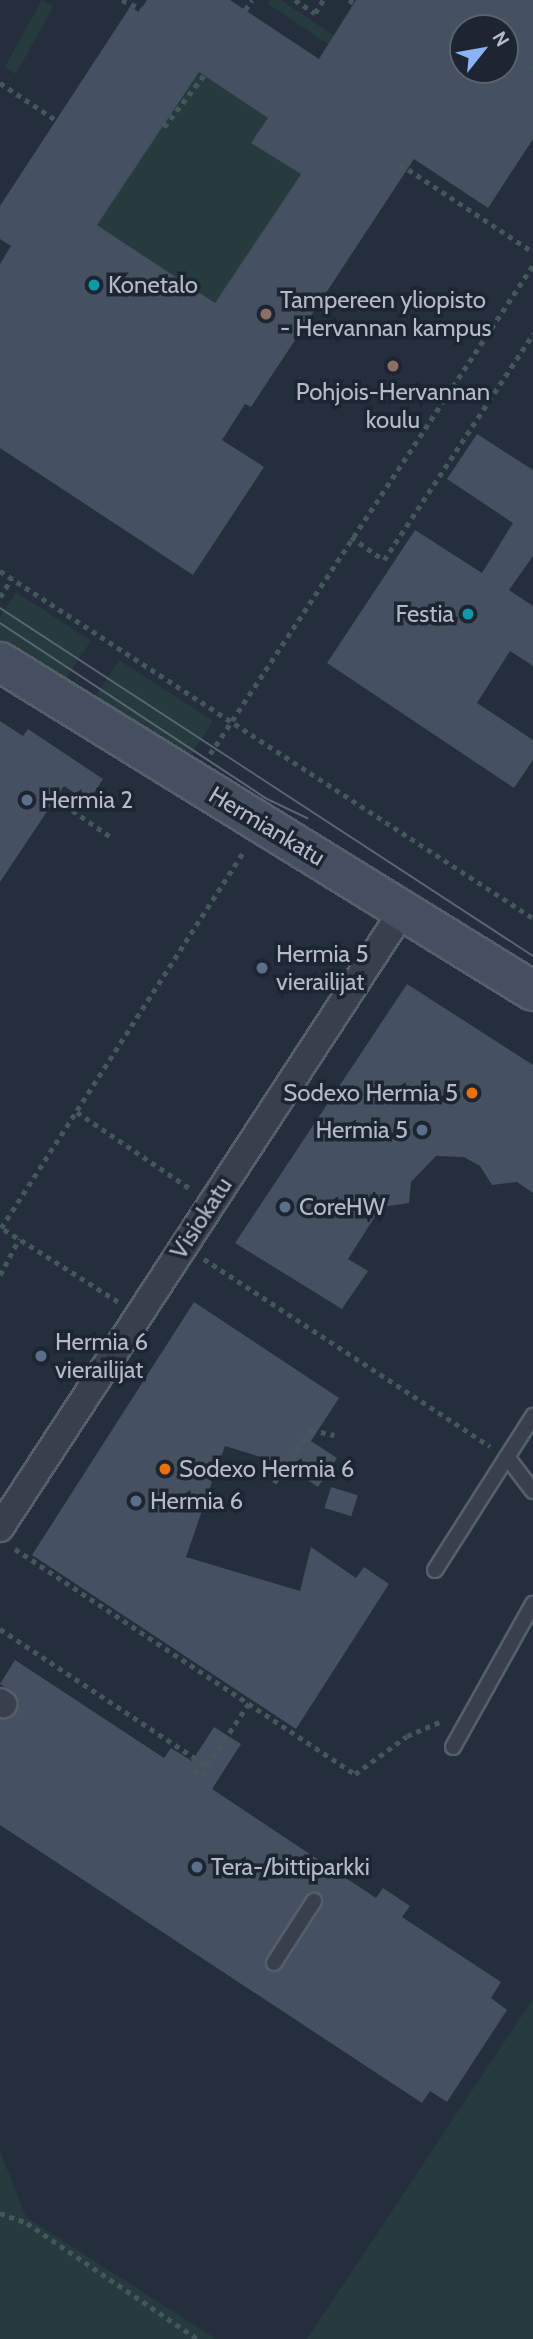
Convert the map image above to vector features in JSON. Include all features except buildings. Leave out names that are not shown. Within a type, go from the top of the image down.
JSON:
[{"type":"street","name":"Hermiankatu","points":[[0,662],[404,909],[533,992]]},
{"type":"street","name":"Visiokatu","points":[[5,1537],[183,1245],[404,909]]},
{"type":"lane","points":[[435,1570],[533,1416]]},
{"type":"lane","points":[[507,1457],[533,1491]]},
{"type":"lane","points":[[453,1747],[533,1604]]},
{"type":"lane","points":[[274,1963],[314,1902]]},
{"type":"path","points":[[122,0],[141,9]]},
{"type":"path","points":[[245,10],[251,0]]},
{"type":"path","points":[[295,0],[315,13],[323,0]]},
{"type":"path","points":[[164,127],[204,75]]},
{"type":"path","points":[[0,83],[56,120]]},
{"type":"path","points":[[400,164],[533,252]]},
{"type":"path","points":[[191,780],[533,265]]},
{"type":"path","points":[[351,537],[384,560],[533,334]]},
{"type":"path","points":[[0,571],[232,719],[533,918]]},
{"type":"path","points":[[0,597],[12,578]]},
{"type":"path","points":[[55,799],[114,839]]},
{"type":"path","points":[[118,1302],[1,1228],[247,847]]},
{"type":"path","points":[[77,1112],[194,1191]]},
{"type":"path","points":[[0,1275],[19,1239]]},
{"type":"path","points":[[183,1245],[507,1457]]},
{"type":"path","points":[[275,1483],[311,1430],[334,1434]]},
{"type":"path","points":[[5,1537],[355,1774],[429,1724],[470,1718]]},
{"type":"path","points":[[0,1629],[207,1766]]},
{"type":"path","points":[[194,1770],[202,1775],[248,1703]]},
{"type":"path","points":[[0,2213],[27,2223],[198,2339]]},
{"type":"green space","points":[[42,0],[53,6],[16,74],[5,67]]},
{"type":"green space","points":[[269,0],[281,0],[350,46],[344,55],[267,3]]},
{"type":"green space","points":[[184,62],[330,159],[300,175],[231,280],[230,313],[85,217]]},
{"type":"green space","points":[[16,592],[91,641],[64,681],[0,644],[0,617]]},
{"type":"green space","points":[[119,660],[213,721],[188,760],[94,699]]},
{"type":"green space","points":[[533,1999],[533,2339],[307,2339],[447,2128]]},
{"type":"green space","points":[[0,2151],[26,2217],[216,2339],[0,2339]]},
{"type":"tram line","points":[[0,608],[533,956]]},
{"type":"tram line","points":[[0,623],[265,798],[307,818]]},
{"type":"place","name":"Konetalo","points":[[94,285]]},
{"type":"place","name":"Tampereen yliopisto - Hervannan kampus","points":[[266,314]]},
{"type":"place","name":"Pohjois-Hervannan koulu","points":[[393,366]]},
{"type":"place","name":"Festia","points":[[468,614]]},
{"type":"place","name":"Hermia 2","points":[[27,800]]},
{"type":"place","name":"Hermia 5 vierailijat","points":[[262,968]]},
{"type":"place","name":"Sodexo Hermia 5","points":[[472,1093]]},
{"type":"place","name":"Hermia 5","points":[[422,1130]]},
{"type":"place","name":"CoreHW","points":[[285,1207]]},
{"type":"place","name":"Hermia 6 vierailijat","points":[[41,1356]]},
{"type":"place","name":"Sodexo Hermia 6","points":[[165,1469]]},
{"type":"place","name":"Hermia 6","points":[[136,1501]]},
{"type":"place","name":"Tera-/bittiparkki","points":[[197,1867]]}]
